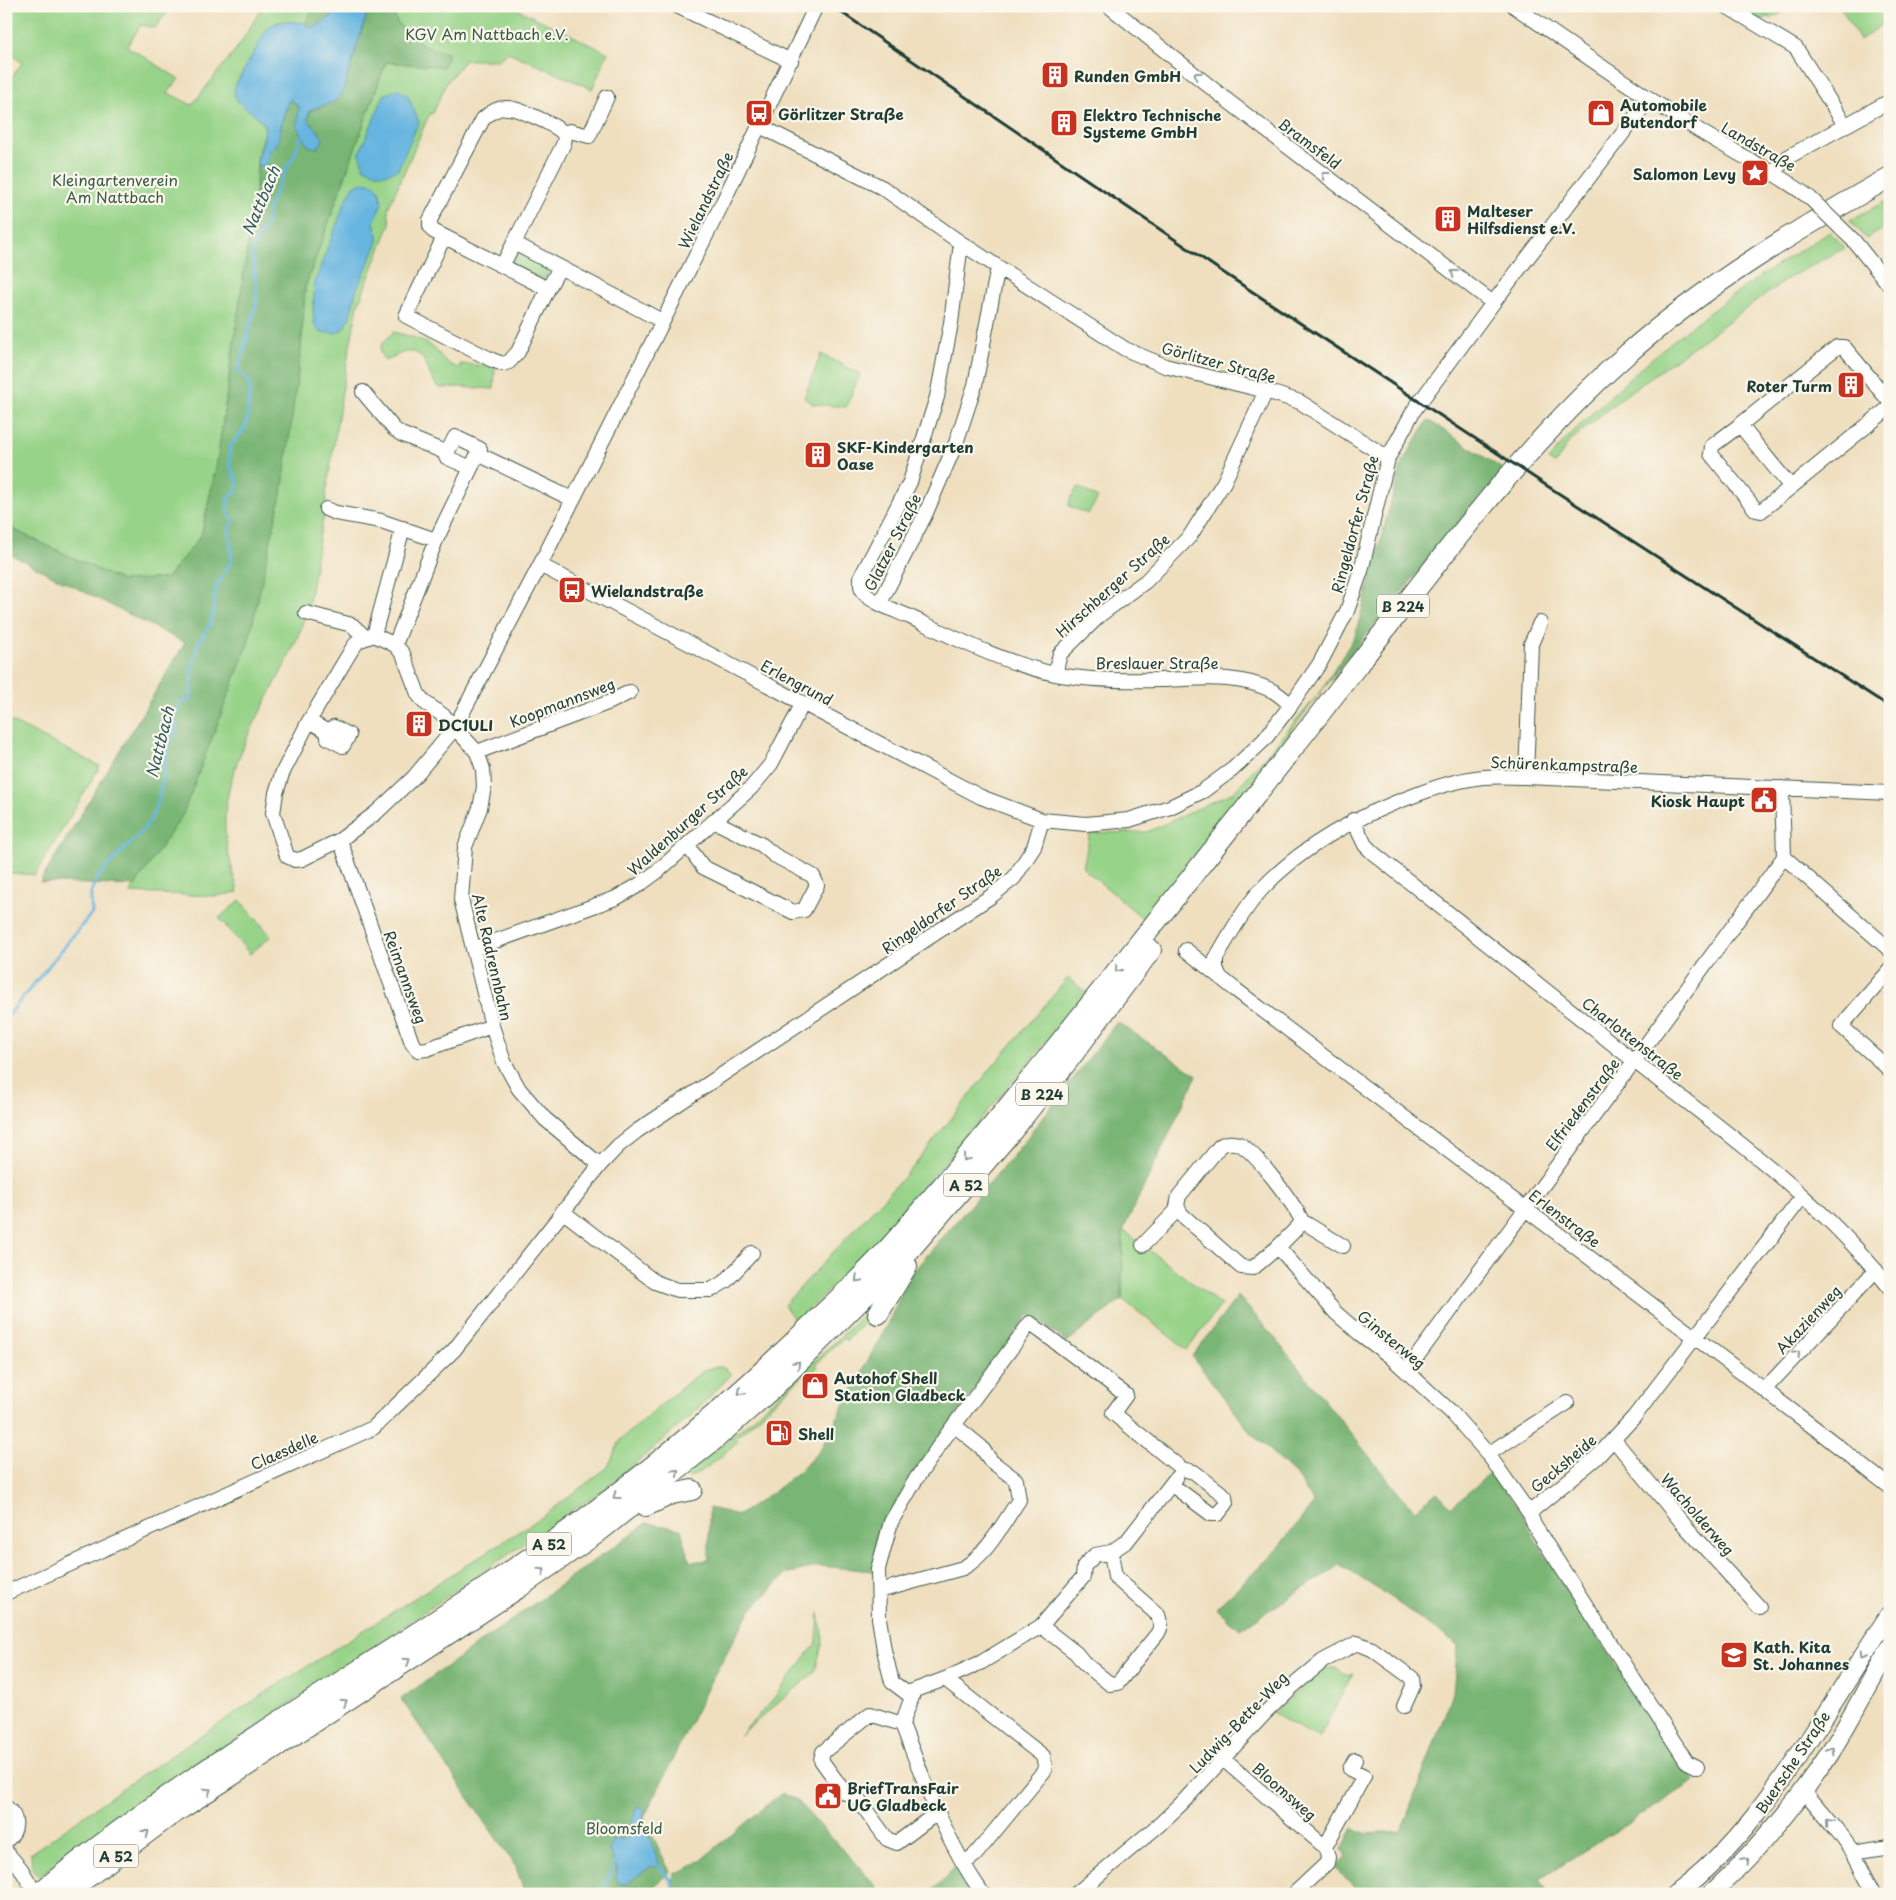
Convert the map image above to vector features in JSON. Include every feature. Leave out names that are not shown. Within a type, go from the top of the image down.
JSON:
[{"type":"highway","name":"B 224","points":[[1005,1125],[1222,839],[1430,573],[1552,427],[1625,356],[1702,295],[1783,239],[1890,177]]},
{"type":"highway","name":"B 224","points":[[1005,1125],[1071,1057],[1155,944],[1439,578],[1560,435],[1632,367],[1707,306],[1790,249],[1890,190]]},
{"type":"highway","name":"A 52","points":[[65,1894],[167,1818],[517,1589],[596,1534],[673,1475],[773,1388],[902,1259],[1005,1125]]},
{"type":"highway","name":"A 52","points":[[37,1894],[157,1803],[507,1574],[632,1484],[762,1373],[878,1259],[1005,1125]]},
{"type":"highway","points":[[878,1314],[906,1268],[918,1240]]},
{"type":"highway","points":[[596,1534],[638,1510],[672,1494],[692,1490]]},
{"type":"main road","name":"Buersche Straße","points":[[1676,1894],[1716,1858],[1750,1823],[1774,1792],[1890,1614]]},
{"type":"main road","name":"Buersche Straße","points":[[1711,1894],[1740,1867],[1781,1821],[1804,1791],[1832,1749],[1890,1648]]},
{"type":"street","points":[[677,6],[791,61]]},
{"type":"street","name":"Wielandstraße","points":[[309,721],[282,774],[276,793],[273,814],[287,856],[295,860],[302,859],[340,840],[377,812],[414,777],[454,729],[540,565],[723,202],[816,6]]},
{"type":"street","name":"Bramsfeld","points":[[1110,6],[1231,104],[1493,303]]},
{"type":"street","name":"Landstraße","points":[[1514,6],[1649,99],[1791,184],[1810,198],[1854,241],[1890,286]]},
{"type":"street","points":[[1726,6],[1796,48],[1845,125]]},
{"type":"street","points":[[548,289],[433,231],[430,226],[430,220],[483,119],[496,110],[509,108],[532,116],[563,133],[570,131],[589,136],[607,97]]},
{"type":"street","name":"Ringeldorfer Straße","points":[[522,1264],[562,1211],[618,1146],[637,1131],[990,897],[1014,878],[1034,847],[1042,820],[1086,824],[1129,820],[1170,807],[1203,791],[1233,769],[1264,740],[1320,663],[1347,611],[1362,571],[1388,458],[1414,410],[1649,99]]},
{"type":"street","points":[[1772,173],[1788,157],[1890,101]]},
{"type":"street","name":"Görlitzer Straße","points":[[760,126],[883,188],[961,243],[1125,349],[1165,366],[1266,391],[1300,402],[1388,458]]},
{"type":"street","points":[[502,266],[564,143],[563,133]]},
{"type":"street","points":[[444,237],[406,316],[502,364],[515,358],[560,266]]},
{"type":"street","points":[[514,243],[662,321]]},
{"type":"street","name":"Glatzer Straße","points":[[961,243],[951,323],[937,397],[910,482],[861,577],[861,586],[864,593],[880,604],[925,514],[956,443],[975,385],[998,267]]},
{"type":"street","points":[[1890,402],[1844,347],[1837,347],[1712,446],[1711,454],[1756,510],[1761,511],[1890,407]]},
{"type":"street","name":"Hirschberger Straße","points":[[1055,674],[1060,654],[1101,614],[1146,581],[1190,536],[1224,482],[1266,391]]},
{"type":"street","points":[[363,392],[394,429],[401,434],[447,453]]},
{"type":"street","points":[[1740,425],[1791,487]]},
{"type":"street","points":[[395,645],[436,540],[478,454],[480,449],[455,437],[446,456],[471,468]]},
{"type":"street","points":[[478,454],[572,499]]},
{"type":"street","points":[[326,509],[336,514],[381,521],[436,540]]},
{"type":"street","points":[[370,636],[403,528]]},
{"type":"street","name":"Erlengrund","points":[[540,565],[981,797],[1042,820]]},
{"type":"street","name":"Breslauer Straße","points":[[880,604],[1009,661],[1055,674],[1103,680],[1160,680],[1210,677],[1229,679],[1252,684],[1273,692],[1291,705]]},
{"type":"street","points":[[306,614],[352,625],[370,636],[395,645],[403,654],[418,694],[431,708],[444,716],[477,752]]},
{"type":"street","points":[[1526,777],[1531,644],[1540,623]]},
{"type":"street","points":[[328,732],[309,721],[352,649],[358,641],[370,636]]},
{"type":"street","name":"Koopmannsweg","points":[[477,752],[610,702],[630,692]]},
{"type":"street","name":"Waldenburger Straße","points":[[473,949],[616,898],[640,885],[752,788],[771,764],[803,703]]},
{"type":"street","name":"Alte Radrennbahn","points":[[477,752],[483,769],[484,788],[480,808],[465,847],[461,899],[492,1026],[504,1062],[519,1089],[545,1119],[600,1165]]},
{"type":"street","name":"Schürenkampstraße","points":[[1220,978],[1216,968],[1216,958],[1259,892],[1274,877],[1314,844],[1353,820],[1383,806],[1445,784],[1483,777],[1526,777],[1890,793]]},
{"type":"street","points":[[1782,788],[1784,857],[1890,950]]},
{"type":"street","name":"Charlottenstraße","points":[[1353,820],[1364,845],[1373,853],[1683,1098],[1803,1196],[1847,1238],[1890,1288]]},
{"type":"street","points":[[688,845],[703,867],[793,912],[804,910],[817,885],[813,876],[714,821]]},
{"type":"street","name":"Reimannsweg","points":[[340,840],[412,1043],[418,1050],[427,1049],[492,1026]]},
{"type":"street","name":"Elfriedenstraße","points":[[1407,1370],[1784,857]]},
{"type":"street","name":"Erlenstraße","points":[[1186,950],[1220,978],[1890,1487]]},
{"type":"street","points":[[1890,970],[1840,1026],[1890,1070]]},
{"type":"street","points":[[1302,1221],[1278,1247],[1253,1268],[1245,1268],[1217,1247],[1181,1214],[1178,1209],[1179,1196],[1220,1146],[1224,1143],[1233,1143],[1245,1148],[1270,1175],[1297,1211],[1302,1221],[1343,1246]]},
{"type":"street","name":"Gecksheide","points":[[1697,1767],[1687,1762],[1534,1525],[1530,1514],[1596,1458],[1614,1440],[1696,1338],[1803,1196]]},
{"type":"street","points":[[1143,1245],[1178,1209]]},
{"type":"street","points":[[562,1211],[655,1282],[677,1290],[711,1290],[726,1281],[752,1253]]},
{"type":"street","name":"Ginsterweg","points":[[1278,1247],[1336,1313],[1407,1370],[1451,1412],[1488,1454],[1530,1514]]},
{"type":"street","name":"Claesdelle","points":[[6,1593],[373,1428],[454,1350],[522,1264]]},
{"type":"street","name":"Akazienweg","points":[[1764,1390],[1876,1270]]},
{"type":"street","points":[[983,1894],[964,1863],[926,1787],[902,1724],[912,1697],[892,1682],[879,1618],[878,1570],[891,1522],[916,1479],[1030,1323],[1126,1395],[1113,1413],[1182,1469],[1194,1472],[1225,1496],[1226,1504],[1218,1514],[1211,1514],[1172,1485]]},
{"type":"street","points":[[1488,1454],[1567,1403]]},
{"type":"street","points":[[879,1591],[963,1568],[973,1563],[1019,1500],[1016,1480],[991,1461],[981,1447],[954,1425]]},
{"type":"street","name":"Wacholderweg","points":[[1614,1440],[1685,1526],[1758,1606]]},
{"type":"street","points":[[907,1693],[945,1679],[997,1654],[1041,1626],[1083,1577],[1084,1566],[1095,1555],[1111,1552],[1127,1542],[1172,1485],[1182,1469]]},
{"type":"street","points":[[1041,1626],[1110,1684],[1118,1683],[1158,1633],[1161,1626],[1158,1615],[1138,1599],[1130,1588],[1115,1577],[1111,1552]]},
{"type":"street","name":"Ludwig-Bette-Weg","points":[[1076,1894],[1160,1824],[1265,1713],[1323,1661],[1357,1644],[1372,1649],[1412,1678],[1413,1686],[1404,1706]]},
{"type":"street","points":[[945,1679],[1043,1756],[1045,1760],[1044,1771],[975,1854],[964,1863]]},
{"type":"street","points":[[902,1724],[870,1714],[823,1752],[820,1760],[845,1793],[854,1794],[887,1839],[897,1843],[938,1812]]},
{"type":"street","name":"Bloomsweg","points":[[1223,1759],[1326,1849],[1364,1776],[1350,1769],[1355,1760]]},
{"type":"street","points":[[1804,1791],[1853,1852],[1875,1894]]},
{"type":"street","points":[[6,1807],[14,1814],[16,1822],[15,1830],[9,1839],[21,1869]]},
{"type":"street","points":[[1853,1852],[1890,1846]]},
{"type":"street","points":[[1294,1894],[1327,1863],[1326,1849]]},
{"type":"street","points":[[6,1852],[21,1869],[37,1894]]},
{"type":"green space","name":"Kleingartenverein Am Nattbach","points":[[6,6],[172,6],[155,28],[141,25],[127,46],[179,79],[168,93],[192,105],[240,44],[263,6],[305,6],[312,10],[306,23],[277,22],[267,29],[257,118],[262,122],[265,132],[257,158],[256,186],[217,463],[201,536],[167,578],[122,581],[6,526],[6,85],[22,63],[6,50]]},
{"type":"green space","points":[[314,6],[338,6],[331,17],[315,27],[307,26],[306,23]]},
{"type":"green space","points":[[367,6],[391,6],[397,23],[425,46],[449,54],[443,67],[386,62],[305,288],[301,349],[283,486],[248,644],[183,814],[135,886],[40,882],[185,643],[6,552],[6,526],[122,581],[167,578],[201,536],[217,463],[256,186],[257,165],[261,167],[267,164],[269,150],[281,125],[290,99],[299,107],[297,126],[303,140],[320,132],[308,120],[310,111],[339,99],[366,17]]},
{"type":"green space","name":"KGV Am Nattbach e.V.","points":[[391,6],[511,6],[608,53],[592,89],[508,52],[498,60],[465,60],[447,82],[433,113],[429,115],[388,209],[390,224],[358,305],[326,494],[326,509],[306,613],[291,652],[253,726],[232,776],[226,802],[225,829],[228,853],[238,892],[217,896],[130,893],[183,814],[301,349],[305,288],[386,62],[420,65],[449,55],[425,46],[397,23]]},
{"type":"green space","points":[[1737,6],[1793,6],[1771,19],[1768,16],[1761,21]]},
{"type":"green space","points":[[1840,6],[1890,6],[1890,19],[1860,40]]},
{"type":"green space","points":[[1890,199],[1890,225],[1866,239],[1850,220]]},
{"type":"green space","points":[[1830,232],[1845,248],[1790,277],[1619,400],[1569,442],[1555,464],[1548,460],[1592,413],[1669,344],[1747,285]]},
{"type":"green space","points":[[517,251],[550,267],[544,280],[510,264]]},
{"type":"green space","points":[[393,332],[412,337],[430,345],[447,362],[455,367],[460,368],[460,364],[495,366],[494,389],[441,388],[432,379],[423,360],[413,352],[406,352],[385,361],[380,348]]},
{"type":"green space","points":[[821,354],[860,374],[846,407],[813,404],[804,398]]},
{"type":"green space","points":[[1428,420],[1504,470],[1368,632],[1320,693],[1355,636],[1401,465]]},
{"type":"green space","points":[[1078,487],[1098,498],[1088,514],[1069,506],[1070,499]]},
{"type":"green space","points":[[1320,693],[1146,921],[1083,868],[1090,833],[1147,832],[1234,792]]},
{"type":"green space","points":[[6,719],[100,766],[35,875],[6,873]]},
{"type":"green space","points":[[240,900],[271,936],[250,954],[219,918]]},
{"type":"green space","points":[[1068,978],[1087,993],[878,1242],[796,1322],[784,1305],[913,1167],[993,1066]]},
{"type":"green space","name":"Bloomsfeld","points":[[1117,1022],[1197,1075],[1123,1230],[1122,1299],[1067,1342],[1029,1314],[902,1491],[873,1571],[820,1566],[786,1574],[750,1611],[710,1682],[644,1818],[670,1872],[646,1894],[525,1894],[516,1867],[401,1699],[647,1523],[681,1529],[690,1562],[709,1560],[709,1508],[739,1515],[802,1469],[820,1450],[887,1325],[911,1274],[1016,1152]]},
{"type":"green space","points":[[1123,1230],[1221,1305],[1187,1350],[1122,1299]]},
{"type":"green space","points":[[1238,1296],[1274,1337],[1400,1495],[1415,1510],[1437,1492],[1451,1507],[1491,1473],[1494,1474],[1520,1511],[1576,1605],[1695,1781],[1540,1879],[1549,1894],[1360,1894],[1335,1867],[1346,1858],[1342,1849],[1353,1828],[1366,1834],[1401,1832],[1453,1693],[1458,1645],[1340,1565],[1240,1629],[1216,1608],[1272,1555],[1314,1503],[1295,1474],[1252,1434],[1192,1356]]},
{"type":"green space","points":[[878,1297],[876,1310],[846,1341],[843,1338],[816,1364],[818,1367],[808,1377],[805,1374],[736,1438],[738,1441],[715,1461],[689,1478],[686,1475],[750,1421],[854,1324]]},
{"type":"green space","points":[[722,1367],[732,1374],[692,1415],[610,1485],[38,1876],[32,1869],[31,1853],[127,1785],[273,1688],[545,1515],[608,1467],[621,1439],[704,1370]]},
{"type":"green space","points":[[819,1613],[823,1640],[815,1672],[739,1736],[770,1703],[817,1642]]},
{"type":"green space","points":[[1325,1668],[1335,1668],[1349,1675],[1353,1673],[1319,1738],[1273,1714]]},
{"type":"green space","points":[[782,1793],[796,1800],[864,1872],[882,1894],[672,1894],[674,1874],[689,1868],[702,1859]]},
{"type":"green space","points":[[959,1866],[974,1894],[929,1894],[955,1867]]},
{"type":"water","points":[[338,6],[367,7],[366,17],[340,96],[332,102],[309,111],[308,120],[319,132],[323,140],[318,148],[308,146],[297,126],[299,107],[290,99],[284,113],[277,145],[269,150],[267,164],[261,167],[257,165],[265,132],[263,123],[238,102],[234,91],[236,84],[267,29],[272,25],[284,21],[306,23],[307,26],[315,27],[331,17]]},
{"type":"water","points":[[398,89],[408,96],[419,122],[398,169],[385,174],[378,173],[364,168],[359,154],[384,95]]},
{"type":"water","points":[[362,182],[374,184],[380,192],[382,203],[374,222],[379,239],[356,291],[350,316],[344,329],[335,333],[321,333],[315,326],[313,312],[315,281],[346,200],[354,186]]},
{"type":"water","points":[[637,1806],[645,1809],[643,1820],[660,1866],[650,1867],[626,1884],[619,1884],[616,1878],[617,1867],[609,1850],[613,1840],[627,1838]]},
{"type":"waterway","name":"Nattbach","points":[[6,1018],[92,913],[91,894],[94,885],[107,867],[143,830],[157,804],[169,743],[177,730],[174,716],[182,701],[190,701],[193,666],[198,643],[208,628],[213,615],[216,585],[223,577],[232,560],[229,529],[233,520],[227,509],[228,498],[235,493],[238,483],[230,466],[230,447],[246,427],[250,391],[249,380],[238,372],[256,304],[257,294],[252,250],[266,224],[269,206],[295,154],[301,136]]},
{"type":"waterway","points":[[603,1894],[602,1892],[615,1863]]},
{"type":"waterway","points":[[659,1866],[672,1882],[673,1894]]},
{"type":"railway","points":[[832,6],[1224,273],[1538,480],[1890,707]]},
{"type":"place","name":"Runden GmbH","points":[[1055,75]]},
{"type":"place","name":"Görlitzer Straße","points":[[759,113]]},
{"type":"place","name":"Automobile Butendorf","points":[[1601,113]]},
{"type":"place","name":"Elektro Technische Systeme GmbH","points":[[1064,123]]},
{"type":"place","name":"Salomon Levy","points":[[1755,173]]},
{"type":"place","name":"Malteser Hilfsdienst e.V.","points":[[1448,219]]},
{"type":"place","name":"Roter Turm","points":[[1851,385]]},
{"type":"place","name":"SKF-Kindergarten Oase","points":[[818,455]]},
{"type":"place","name":"Wielandstraße","points":[[572,590]]},
{"type":"place","name":"DC1ULI","points":[[419,724]]},
{"type":"place","name":"Kiosk Haupt","points":[[1764,800]]},
{"type":"place","name":"Autohof Shell Station Gladbeck","points":[[815,1386]]},
{"type":"place","name":"Shell","points":[[779,1433]]},
{"type":"place","name":"Kath. Kita St. Johannes","points":[[1734,1655]]},
{"type":"place","name":"BriefTransFair UG Gladbeck","points":[[828,1796]]}]
